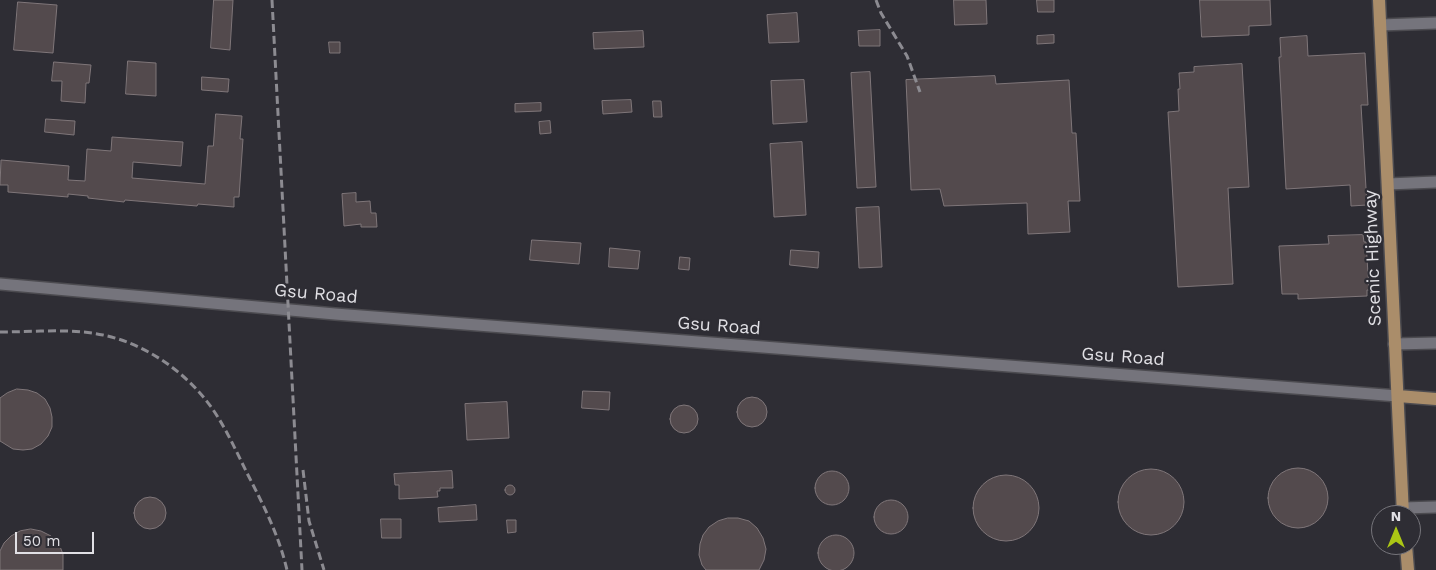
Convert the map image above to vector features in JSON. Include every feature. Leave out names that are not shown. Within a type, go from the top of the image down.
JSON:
[{"type":"main road","name":"Scenic Highway","points":[[1379,0],[1403,505]]},
{"type":"main road","name":"Gsu Road","points":[[1398,396],[1436,399]]},
{"type":"main road","points":[[1407,555],[1408,570]]},
{"type":"street","points":[[1380,25],[1436,23]]},
{"type":"street","points":[[1388,184],[1436,182]]},
{"type":"street","name":"Gsu Road","points":[[0,284],[335,314],[1398,396]]},
{"type":"street","points":[[1394,344],[1436,342]]},
{"type":"street","points":[[1421,509],[1436,507]]},
{"type":"building","points":[[214,0],[233,0],[230,50],[211,48]]},
{"type":"building","points":[[954,0],[986,0],[987,24],[955,25]]},
{"type":"building","points":[[1037,0],[1054,0],[1054,12],[1038,12]]},
{"type":"building","points":[[1200,0],[1270,0],[1271,25],[1249,26],[1249,35],[1202,37]]},
{"type":"building","points":[[18,2],[57,5],[53,53],[14,50]]},
{"type":"building","points":[[797,13],[799,42],[769,43],[767,15]]},
{"type":"building","points":[[880,30],[880,46],[859,46],[858,31]]},
{"type":"building","points":[[643,31],[644,47],[594,49],[593,33]]},
{"type":"building","points":[[1054,35],[1054,43],[1037,44],[1037,36]]},
{"type":"building","points":[[1307,36],[1308,56],[1365,53],[1368,105],[1361,105],[1367,205],[1351,206],[1350,185],[1286,189],[1279,57],[1281,57],[1280,38]]},
{"type":"building","points":[[329,42],[340,42],[340,53],[330,53]]},
{"type":"building","points":[[128,61],[156,63],[156,96],[126,94]]},
{"type":"building","points":[[54,62],[91,65],[89,83],[86,83],[85,103],[61,101],[62,81],[52,81]]},
{"type":"building","points":[[1242,64],[1249,187],[1228,188],[1233,284],[1178,287],[1168,112],[1179,111],[1179,73],[1194,72],[1194,67]]},
{"type":"building","points":[[870,72],[876,187],[857,188],[851,73]]},
{"type":"building","points":[[995,76],[996,84],[1069,80],[1072,133],[1076,133],[1080,201],[1068,201],[1070,232],[1028,234],[1027,203],[944,206],[940,189],[911,190],[906,80]]},
{"type":"building","points":[[202,77],[229,79],[228,92],[202,90]]},
{"type":"building","points":[[804,80],[807,122],[773,124],[771,81]]},
{"type":"building","points":[[631,100],[632,112],[603,114],[602,101]]},
{"type":"building","points":[[653,101],[661,101],[662,117],[654,117]]},
{"type":"building","points":[[541,103],[541,111],[515,112],[515,104]]},
{"type":"building","points":[[216,114],[242,116],[240,139],[243,139],[239,197],[234,197],[234,207],[125,200],[124,202],[68,194],[68,197],[8,192],[8,185],[0,185],[1,160],[69,166],[68,180],[85,181],[87,149],[111,151],[112,137],[183,142],[181,166],[133,162],[132,178],[205,184],[208,146],[213,146]]},
{"type":"building","points":[[46,119],[75,121],[74,135],[45,132]]},
{"type":"building","points":[[550,121],[551,133],[540,134],[539,122]]},
{"type":"building","points":[[802,142],[806,215],[774,217],[770,144]]},
{"type":"building","points":[[356,193],[356,202],[370,201],[371,213],[376,213],[377,227],[361,227],[361,224],[344,226],[342,194]]},
{"type":"building","points":[[879,207],[882,267],[859,268],[856,208]]},
{"type":"building","points":[[1363,235],[1364,242],[1366,242],[1369,290],[1367,290],[1367,296],[1298,299],[1298,294],[1282,294],[1279,246],[1329,244],[1328,236]]},
{"type":"building","points":[[532,240],[581,243],[579,264],[530,260]]},
{"type":"building","points":[[610,248],[640,251],[638,269],[609,267]]},
{"type":"building","points":[[791,250],[819,252],[818,268],[790,265]]},
{"type":"building","points":[[680,257],[690,258],[689,270],[679,269]]},
{"type":"building","points":[[17,389],[37,393],[45,399],[50,408],[52,427],[48,436],[41,444],[32,449],[13,449],[0,441],[0,398]]},
{"type":"building","points":[[583,391],[610,392],[609,410],[582,408]]},
{"type":"building","points":[[752,397],[763,401],[767,412],[763,423],[752,427],[741,423],[737,412],[741,401]]},
{"type":"building","points":[[507,402],[509,438],[467,440],[465,404]]},
{"type":"building","points":[[684,405],[694,409],[698,419],[694,429],[684,433],[674,429],[670,419],[674,409]]},
{"type":"building","points":[[1298,468],[1315,473],[1323,481],[1328,498],[1323,515],[1315,523],[1298,528],[1281,523],[1273,515],[1268,498],[1273,481],[1281,473]]},
{"type":"building","points":[[1151,469],[1164,472],[1174,479],[1181,489],[1184,502],[1181,515],[1174,525],[1164,532],[1151,535],[1138,532],[1128,525],[1121,515],[1118,502],[1121,489],[1128,479],[1138,472]]},
{"type":"building","points":[[452,471],[453,488],[440,488],[440,491],[437,491],[438,497],[399,499],[399,485],[395,485],[394,474]]},
{"type":"building","points":[[832,471],[844,476],[849,488],[844,500],[832,505],[820,500],[815,488],[820,476]]},
{"type":"building","points":[[1006,475],[1019,478],[1029,485],[1036,495],[1039,508],[1036,521],[1029,531],[1019,538],[1006,541],[993,538],[983,531],[976,521],[973,508],[976,495],[983,485],[993,478]]},
{"type":"building","points":[[508,485],[512,485],[515,490],[514,494],[508,495],[505,492],[505,488]]},
{"type":"building","points":[[150,497],[161,502],[166,513],[161,524],[150,529],[139,524],[134,513],[139,502]]},
{"type":"building","points":[[891,500],[898,501],[903,505],[907,510],[907,524],[903,529],[898,533],[891,534],[884,533],[879,529],[875,524],[874,517],[875,510],[879,505],[884,501]]},
{"type":"building","points":[[476,505],[477,520],[439,522],[438,508]]},
{"type":"building","points":[[728,518],[749,521],[757,528],[763,538],[766,549],[764,560],[759,570],[706,570],[702,565],[699,555],[703,535],[709,527],[718,521]]},
{"type":"building","points":[[381,519],[401,519],[401,538],[382,538]]},
{"type":"building","points":[[507,520],[516,520],[516,532],[508,533]]},
{"type":"building","points":[[31,529],[51,536],[59,544],[63,554],[63,570],[0,570],[0,551],[4,543],[20,531]]},
{"type":"building","points":[[836,535],[849,540],[854,553],[849,566],[836,571],[823,566],[818,553],[823,540]]},
{"type":"railway","points":[[272,0],[302,570]]},
{"type":"railway","points":[[876,0],[881,13],[907,56],[920,92]]},
{"type":"railway","points":[[0,332],[65,331],[103,335],[132,344],[172,367],[195,388],[217,416],[260,498],[280,545],[287,570]]},
{"type":"railway","points":[[303,470],[309,521],[324,570]]}]
